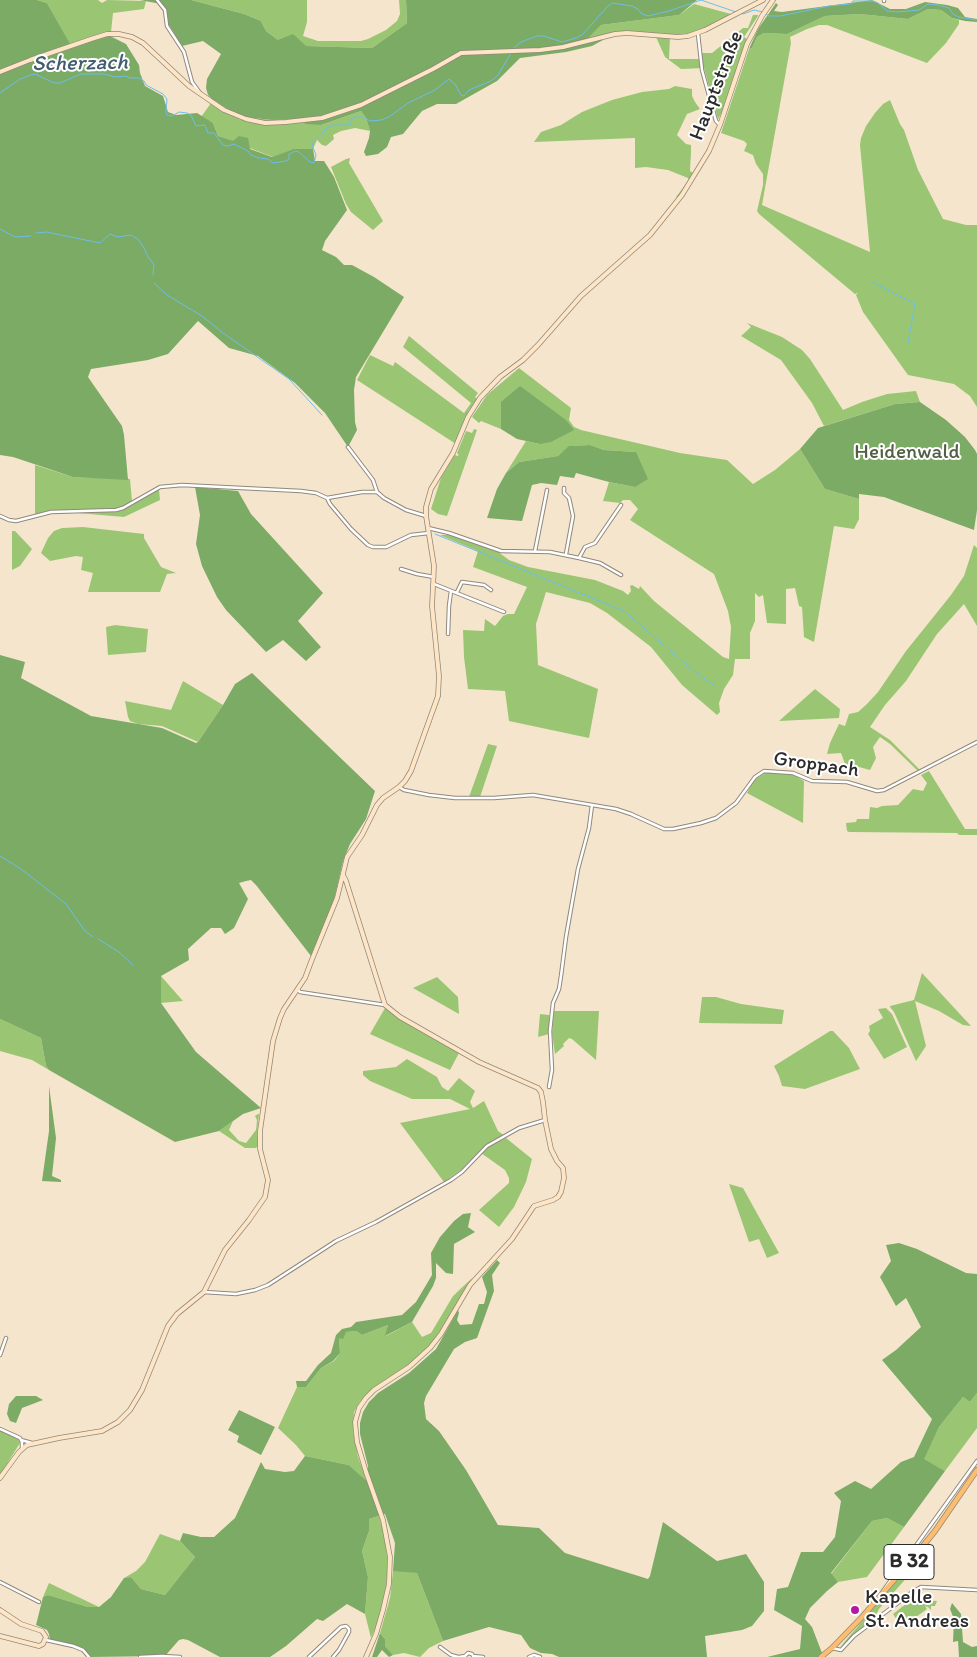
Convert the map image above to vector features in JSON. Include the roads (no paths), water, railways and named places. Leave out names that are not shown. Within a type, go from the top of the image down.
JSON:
[{"type":"main road","points":[[0,72],[91,39],[107,34],[119,34],[144,42],[189,86],[224,110],[246,120],[273,123],[322,118],[370,101],[461,53],[540,50],[563,47],[615,34],[678,37],[698,34],[763,0],[772,2]]},
{"type":"main road","name":"Hauptstraße","points":[[204,1292],[225,1250],[261,1204],[267,1191],[268,1180],[260,1149],[261,1120],[277,1028],[284,1009],[305,978],[333,908],[347,857],[362,835],[372,813],[383,798],[399,787],[411,771],[436,704],[439,688],[432,606],[434,566],[426,516],[426,507],[431,489],[454,450],[468,417],[480,398],[500,377],[523,360],[538,345],[588,290],[650,235],[672,210],[691,183],[709,151],[720,125],[744,52],[762,16],[772,2]]},
{"type":"main road","points":[[343,875],[385,1005],[400,1017],[479,1062],[538,1088],[541,1092],[545,1120],[554,1156],[563,1168],[564,1178],[561,1192],[553,1200],[534,1206],[512,1240],[470,1285],[434,1344],[408,1368],[370,1394],[362,1403],[357,1413],[356,1432],[359,1452],[383,1520],[390,1569],[385,1603],[376,1634],[366,1657]]},
{"type":"main road","points":[[0,1478],[22,1448],[32,1443],[96,1432],[113,1426],[134,1405],[168,1326],[177,1314],[204,1292]]},
{"type":"main road","name":"B 32","points":[[820,1657],[832,1648],[881,1595],[934,1531],[977,1470]]},
{"type":"main road","points":[[0,1610],[21,1624],[42,1631],[46,1640],[41,1646],[35,1646],[0,1636]]},
{"type":"street","points":[[157,0],[165,10],[168,26],[184,52],[192,82],[201,91],[200,94]]},
{"type":"street","points":[[698,34],[702,70],[716,120],[720,125]]},
{"type":"street","points":[[348,447],[373,480],[377,492],[406,510],[426,516]]},
{"type":"street","points":[[0,516],[16,521],[51,512],[116,510],[123,508],[153,490],[172,485],[301,491],[316,493],[328,498],[362,492],[377,492]]},
{"type":"street","points":[[564,488],[564,493],[569,498],[573,516],[566,554]]},
{"type":"street","points":[[535,551],[547,490]]},
{"type":"street","points":[[328,498],[330,504],[351,529],[368,545],[373,547],[386,547],[411,534],[428,531],[449,533],[501,551],[535,551],[566,554],[600,563],[621,575]]},
{"type":"street","points":[[579,558],[585,547],[595,544],[621,505]]},
{"type":"street","points":[[401,569],[434,577]]},
{"type":"street","points":[[457,592],[462,582],[484,585],[491,590]]},
{"type":"street","points":[[434,584],[504,612]]},
{"type":"street","points":[[448,634],[451,591]]},
{"type":"street","name":"Groppach","points":[[592,805],[623,811],[664,828],[673,829],[716,818],[729,810],[755,777],[764,771],[793,774],[812,781],[847,782],[877,791],[884,790],[914,776],[977,742]]},
{"type":"street","points":[[399,787],[429,795],[455,798],[533,795],[592,805],[575,889],[559,989],[553,1003],[550,1031],[552,1070],[549,1087]]},
{"type":"street","points":[[298,990],[317,995],[385,1005]]},
{"type":"street","points":[[204,1292],[236,1294],[268,1285],[336,1241],[376,1222],[451,1180],[462,1172],[487,1146],[519,1128],[545,1120]]},
{"type":"street","points":[[0,1355],[6,1338]]},
{"type":"street","points":[[0,1429],[21,1440],[32,1443]]},
{"type":"street","points":[[21,1440],[22,1448]]},
{"type":"street","points":[[881,1595],[977,1461]]},
{"type":"street","points":[[0,1582],[39,1602]]},
{"type":"street","points":[[832,1648],[841,1650],[854,1636],[921,1587],[977,1590]]},
{"type":"street","points":[[309,1657],[341,1627],[346,1626],[349,1632],[333,1657]]},
{"type":"street","points":[[46,1640],[73,1646],[83,1650],[89,1657]]},
{"type":"street","points":[[440,1647],[451,1655],[458,1657],[465,1656],[468,1653],[472,1654],[473,1657],[483,1657]]},
{"type":"street","points":[[529,1657],[534,1655],[540,1657]]},
{"type":"street","points":[[140,1657],[180,1657]]},
{"type":"waterway","name":"Scherzach","points":[[701,0],[736,12]]},
{"type":"waterway","name":"Scherzach","points":[[513,50],[521,42],[537,36],[544,36],[562,42],[576,38],[583,34],[612,3],[632,6],[648,16],[701,0]]},
{"type":"waterway","name":"Scherzach","points":[[766,14],[769,16],[780,16],[829,6],[851,4],[853,1],[873,1],[887,11],[897,12],[919,10],[928,4],[938,5],[949,8],[953,14],[959,17],[977,20]]},
{"type":"waterway","name":"Scherzach","points":[[740,13],[743,14],[754,10],[763,12]]},
{"type":"waterway","name":"Scherzach","points":[[0,93],[20,79],[35,74],[54,83],[60,83],[81,74],[104,74],[115,77],[139,78],[146,85],[163,94],[167,99],[167,115],[172,116],[179,112],[191,115],[196,126],[205,125],[208,133],[214,133],[223,145],[234,144],[248,151],[251,155],[268,159],[273,163],[286,161],[289,159],[289,154],[295,151],[314,163],[316,155],[312,145],[314,140],[327,128],[334,125],[350,125],[350,120],[354,117],[361,117],[371,121],[389,117],[408,103],[435,90],[449,79],[455,84],[461,95],[464,96],[469,90],[491,81],[498,75],[511,53]]},
{"type":"waterway","points":[[0,229],[15,237],[31,236]]},
{"type":"waterway","points":[[36,233],[46,232],[100,243],[110,234],[118,237],[131,235],[138,239],[154,265],[153,275]]},
{"type":"waterway","points":[[872,282],[915,304],[908,343]]},
{"type":"waterway","points":[[154,283],[167,295],[202,316],[289,379],[322,415]]},
{"type":"waterway","points":[[435,534],[624,611],[694,671],[715,686]]},
{"type":"waterway","points":[[0,856],[21,869],[66,904],[85,931],[93,937]]},
{"type":"waterway","points":[[98,939],[119,952],[133,965]]},
{"type":"place","name":"Kapelle St. Andreas","points":[[855,1610]]},
{"type":"park label","name":"Heidenwald","points":[[907,453]]}]
